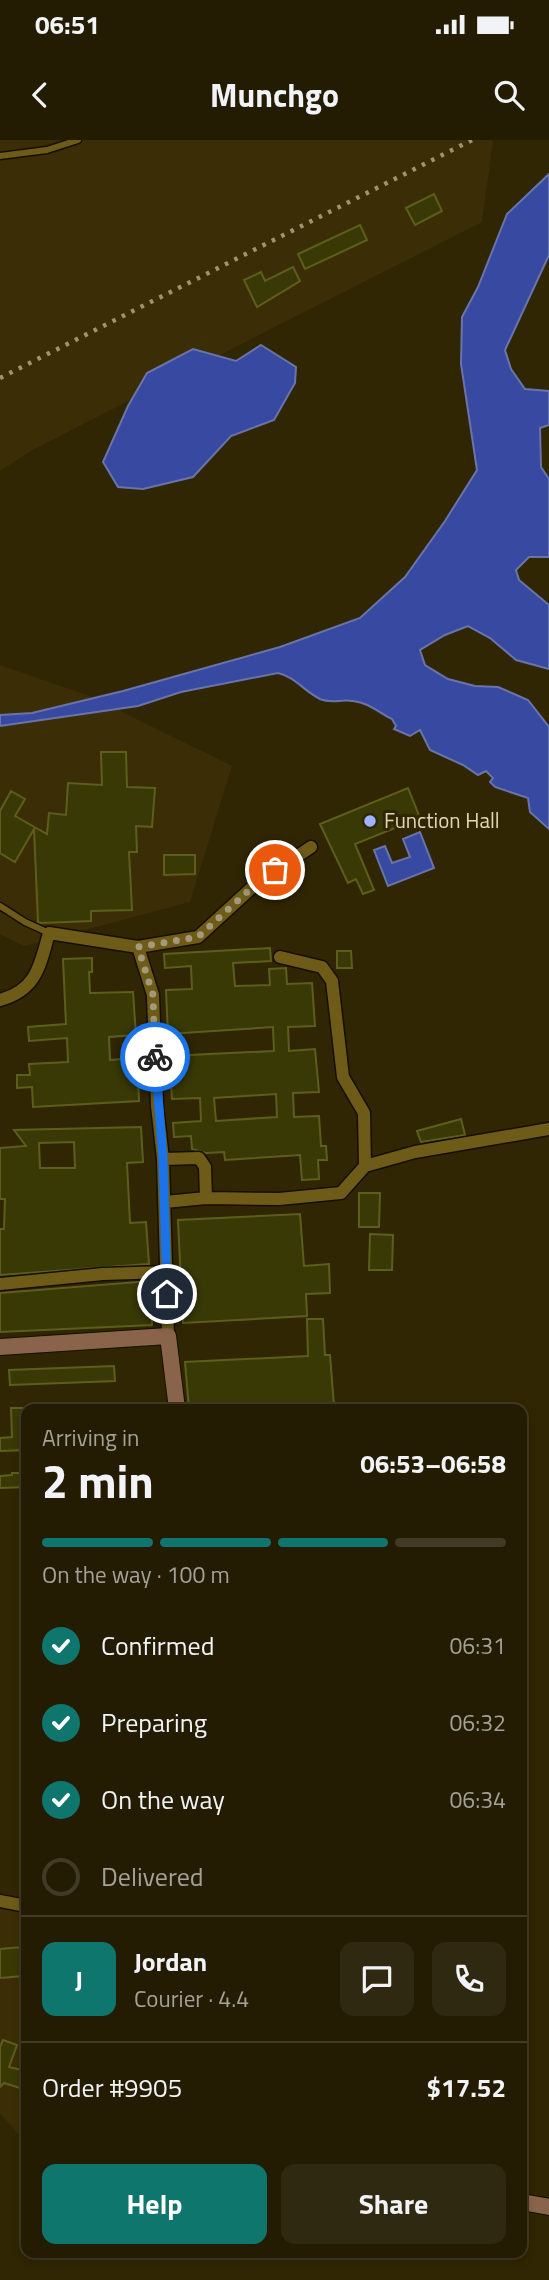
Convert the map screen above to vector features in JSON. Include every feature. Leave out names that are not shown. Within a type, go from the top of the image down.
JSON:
[{"type":"street","points":[[0,1000],[17,993],[38,973],[49,933],[138,947],[198,937],[257,883],[311,847]]},
{"type":"street","points":[[138,947],[153,995],[157,1106],[163,1159],[168,1336],[176,1404]]},
{"type":"street","points":[[280,957],[322,967],[332,981],[343,1077],[364,1113],[365,1166]]},
{"type":"street","points":[[164,1202],[206,1198],[279,1199],[341,1193],[365,1166],[415,1152],[549,1129]]},
{"type":"street","points":[[163,1159],[202,1160],[206,1198]]},
{"type":"street","points":[[0,1284],[103,1274],[166,1272]]},
{"type":"street","points":[[0,1347],[168,1336]]},
{"type":"street","points":[[0,1901],[21,1905]]},
{"type":"street","points":[[527,2203],[549,2207]]},
{"type":"lane","points":[[0,156],[47,150],[78,140]]},
{"type":"lane","points":[[0,906],[49,933]]},
{"type":"shaded area","points":[[0,140],[493,140],[482,222],[34,449],[0,471]]},
{"type":"shaded area","points":[[0,665],[92,697],[232,766],[190,902],[24,946],[0,934]]},
{"type":"shaded area","points":[[0,1906],[21,1908],[21,2137],[0,2113]]},
{"type":"water","points":[[549,174],[549,255],[505,350],[511,369],[525,389],[549,391],[549,425],[540,428],[541,467],[549,479],[549,557],[529,557],[516,570],[519,580],[549,605],[549,669],[516,660],[490,638],[468,626],[445,635],[420,650],[425,665],[448,679],[475,686],[498,687],[528,700],[549,727],[549,829],[530,812],[528,798],[495,787],[490,782],[493,778],[486,771],[478,775],[430,750],[420,730],[410,736],[394,729],[396,726],[392,719],[369,706],[353,701],[320,699],[278,673],[181,692],[138,706],[0,726],[0,715],[32,713],[123,691],[280,647],[360,618],[405,577],[477,470],[461,364],[462,317],[478,287],[507,214]]},
{"type":"water","points":[[261,345],[296,367],[295,383],[274,420],[231,436],[193,477],[143,489],[118,487],[103,462],[128,406],[147,373],[193,349],[236,361]]},
{"type":"water","points":[[420,832],[434,868],[388,886],[374,850],[385,846],[392,863],[410,857],[403,839]]},
{"type":"building","points":[[434,194],[442,211],[415,225],[406,208]]},
{"type":"building","points":[[360,225],[367,240],[305,269],[298,254]]},
{"type":"building","points":[[293,267],[300,281],[257,307],[244,280],[261,272],[265,281]]},
{"type":"building","points":[[101,752],[126,752],[127,787],[155,788],[152,827],[136,826],[137,852],[129,852],[132,910],[91,911],[91,921],[38,922],[34,829],[15,862],[0,853],[0,811],[11,791],[25,799],[15,816],[47,834],[49,813],[66,815],[68,783],[102,785]]},
{"type":"building","name":"Function Hall","points":[[408,788],[420,818],[355,844],[374,890],[363,894],[356,879],[348,883],[320,824]]},
{"type":"building","points":[[164,855],[195,855],[195,874],[164,875]]},
{"type":"building","points":[[270,948],[271,961],[233,963],[235,986],[270,985],[269,969],[286,968],[287,984],[312,983],[315,1026],[288,1027],[289,1051],[315,1049],[319,1092],[293,1093],[294,1117],[319,1116],[321,1146],[326,1146],[327,1160],[318,1160],[319,1179],[302,1180],[300,1155],[225,1160],[224,1152],[206,1153],[192,1149],[191,1136],[174,1137],[173,1123],[201,1121],[200,1098],[172,1099],[169,1056],[274,1051],[273,1027],[168,1034],[166,990],[192,989],[191,966],[165,968],[164,954]],"holes":[[[276,1094],[277,1117],[216,1121],[214,1098]]]},
{"type":"building","points":[[337,951],[351,951],[352,968],[337,968]]},
{"type":"building","points":[[92,958],[92,972],[89,972],[90,993],[133,992],[136,1035],[109,1037],[110,1060],[137,1058],[139,1101],[33,1107],[32,1087],[17,1088],[17,1075],[30,1075],[29,1064],[68,1062],[67,1038],[29,1041],[28,1027],[66,1024],[63,959]]},
{"type":"building","points":[[461,1119],[465,1135],[421,1142],[417,1131]]},
{"type":"building","points":[[141,1127],[143,1162],[127,1163],[130,1223],[146,1222],[149,1264],[0,1275],[0,1229],[4,1229],[5,1199],[0,1199],[0,1148],[26,1146],[14,1130]],"holes":[[[74,1142],[75,1168],[40,1168],[39,1143]]]},
{"type":"building","points":[[359,1193],[380,1193],[379,1227],[359,1227]]},
{"type":"building","points":[[300,1214],[304,1266],[329,1264],[330,1293],[306,1294],[307,1316],[183,1323],[178,1220]]},
{"type":"building","points":[[370,1234],[393,1235],[392,1270],[369,1270]]},
{"type":"building","points":[[150,1281],[152,1325],[0,1332],[0,1293]]},
{"type":"building","points":[[307,1319],[323,1319],[325,1355],[330,1355],[334,1404],[189,1404],[185,1362],[308,1356]]},
{"type":"building","points":[[114,1366],[115,1381],[10,1385],[9,1370]]},
{"type":"building","points":[[11,1408],[21,1408],[21,1450],[0,1451],[0,1438],[12,1437]]},
{"type":"building","points":[[21,1473],[21,1487],[0,1488],[0,1476]]},
{"type":"building","points":[[21,1947],[21,1976],[0,1978],[0,1949]]},
{"type":"building","points":[[3,2040],[17,2045],[9,2067],[21,2070],[21,2088],[4,2083],[0,2087],[0,2047]]},
{"type":"railway","points":[[0,378],[472,140]]},
{"type":"way so far","points":[[155,1057],[153,995],[138,947],[198,937],[275,870]]},
{"type":"place","name":"Function Hall","points":[[370,821]]},
{"type":"route","points":[[155,1057],[163,1159],[167,1294]]}]
